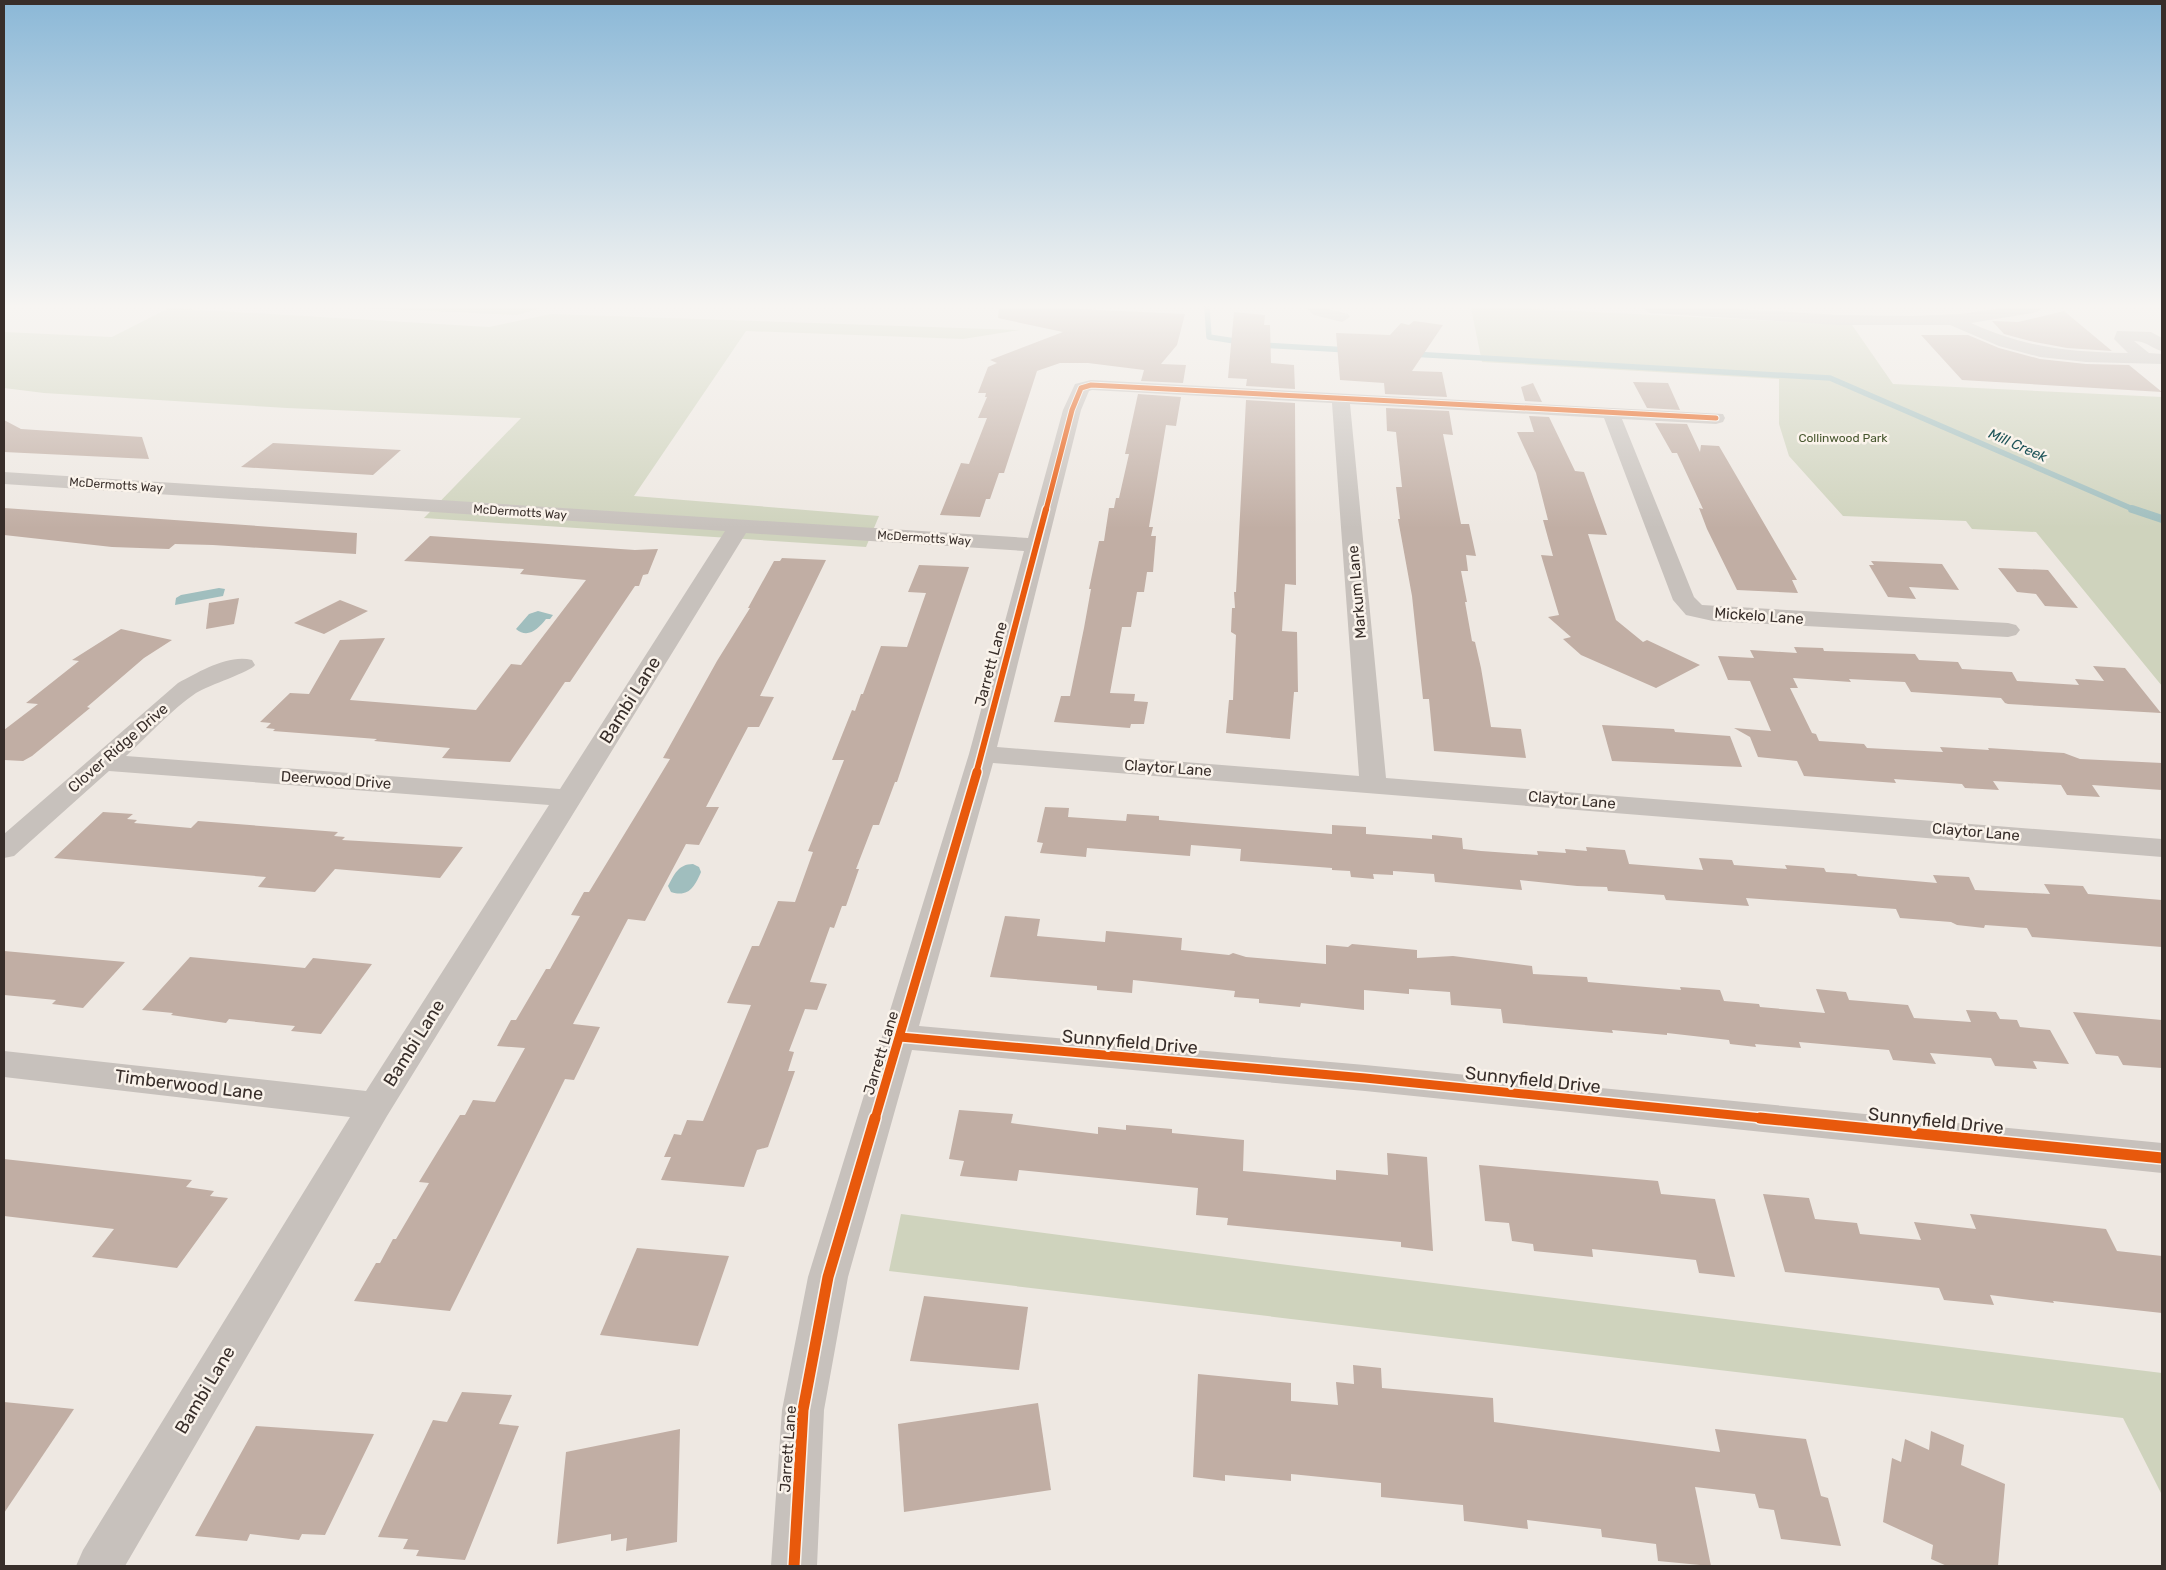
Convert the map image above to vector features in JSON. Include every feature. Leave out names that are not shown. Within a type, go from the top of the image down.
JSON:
[{"type":"street","name":"Jarrett Lane","points":[[794,1566],[803,1410],[828,1277],[982,754],[1072,410],[1081,388],[1092,386],[1716,418]]},
{"type":"street","name":"Markum Lane","points":[[1341,400],[1373,784]]},
{"type":"street","name":"Mickelo Lane","points":[[1612,413],[1684,600],[1694,610],[1713,614],[2008,630]]},
{"type":"street","name":"McDermotts Way","points":[[4,478],[1036,545]]},
{"type":"street","name":"Bambi Lane","points":[[99,1566],[375,1106],[739,526]]},
{"type":"street","name":"Clover Ridge Drive","points":[[4,849],[187,688],[216,673],[243,665]]},
{"type":"street","name":"Claytor Lane","points":[[982,754],[2162,848]]},
{"type":"street","name":"Deerwood Drive","points":[[103,762],[568,798]]},
{"type":"street","name":"Sunnyfield Drive","points":[[900,1037],[1364,1078],[2162,1158]]},
{"type":"street","name":"Timberwood Lane","points":[[4,1064],[375,1106]]},
{"type":"green space","points":[[4,381],[712,381],[634,496],[879,516],[866,547],[424,518],[521,418],[287,408],[44,393],[4,388]]},
{"type":"green space","name":"Collinwood Park","points":[[1779,381],[1891,381],[1893,384],[2162,397],[2162,686],[2036,532],[1972,529],[1966,521],[1843,516],[1789,456],[1779,424]]},
{"type":"green space","points":[[901,1214],[1288,1265],[2162,1373],[2162,1495],[2123,1418],[889,1271]]},
{"type":"water","points":[[219,588],[225,589],[223,596],[175,605],[176,598],[181,595]]},
{"type":"water","points":[[538,611],[553,615],[529,633],[520,632],[516,629],[529,614]]},
{"type":"water","points":[[688,864],[699,867],[701,872],[694,886],[687,892],[671,892],[668,886],[677,871]]},
{"type":"building","points":[[983,381],[1034,381],[1004,473],[999,473],[990,499],[986,499],[980,517],[940,515],[961,463],[969,464],[987,418],[978,418],[987,397],[985,397],[986,393],[978,393]]},
{"type":"building","points":[[1147,381],[1183,381],[1183,383]]},
{"type":"building","points":[[1247,381],[1295,381],[1295,389],[1246,386]]},
{"type":"building","points":[[1359,381],[1444,381],[1447,397],[1385,394],[1384,383]]},
{"type":"building","points":[[1983,381],[2149,381],[2162,392]]},
{"type":"building","points":[[1633,382],[1668,383],[1680,410],[1647,408]]},
{"type":"building","points":[[1533,383],[1542,402],[1525,401],[1521,387]]},
{"type":"building","points":[[1138,394],[1181,397],[1176,426],[1166,425],[1149,527],[1153,527],[1151,536],[1156,536],[1153,572],[1147,572],[1144,592],[1137,592],[1131,627],[1122,627],[1110,693],[1135,694],[1134,701],[1148,702],[1144,724],[1131,724],[1130,728],[1054,722],[1061,696],[1070,696],[1099,541],[1104,541],[1109,508],[1114,508],[1116,498],[1119,498],[1129,454],[1125,454]]},
{"type":"building","points":[[1246,400],[1295,403],[1296,585],[1285,584],[1282,631],[1297,632],[1298,692],[1294,692],[1290,739],[1226,733],[1229,700],[1233,700],[1236,635],[1231,632],[1232,608],[1235,608],[1234,592],[1236,592]]},
{"type":"building","points":[[1386,408],[1449,411],[1453,435],[1443,434],[1461,524],[1469,524],[1476,556],[1466,555],[1468,571],[1461,571],[1467,602],[1465,602],[1472,641],[1475,642],[1481,668],[1491,727],[1521,729],[1526,758],[1434,751],[1429,699],[1423,699],[1412,596],[1398,519],[1400,519],[1396,487],[1402,487],[1396,432],[1387,431]]},
{"type":"building","points":[[1529,416],[1549,417],[1575,471],[1584,472],[1607,535],[1588,534],[1616,620],[1643,642],[1647,640],[1700,665],[1656,688],[1581,655],[1563,639],[1571,637],[1548,617],[1559,615],[1541,555],[1553,556],[1543,520],[1548,520],[1536,473],[1517,432],[1534,432]]},
{"type":"building","points":[[4,420],[21,429],[142,437],[149,459],[4,452]]},
{"type":"building","points":[[1655,423],[1687,424],[1700,452],[1701,445],[1719,446],[1797,580],[1792,580],[1798,593],[1737,590],[1707,529],[1699,508],[1703,509],[1677,453],[1672,453]]},
{"type":"building","points":[[273,443],[401,450],[373,475],[241,467]]},
{"type":"building","points":[[4,508],[357,533],[356,554],[213,545],[175,544],[169,549],[112,547],[4,535]]},
{"type":"building","points":[[430,536],[635,550],[658,549],[648,574],[643,575],[639,586],[635,586],[570,682],[565,682],[510,762],[442,758],[450,748],[374,741],[377,739],[273,731],[275,729],[266,728],[271,723],[260,722],[290,693],[309,694],[340,640],[385,638],[350,700],[476,710],[511,664],[521,665],[586,580],[520,574],[524,569],[404,561]]},
{"type":"building","points":[[782,558],[826,560],[760,696],[774,697],[759,727],[748,727],[706,807],[719,807],[699,845],[686,844],[645,921],[628,919],[573,1024],[600,1027],[574,1080],[565,1079],[450,1311],[354,1301],[376,1263],[380,1263],[393,1239],[396,1239],[429,1183],[419,1182],[460,1115],[465,1115],[473,1100],[495,1102],[525,1048],[497,1046],[511,1020],[516,1020],[546,969],[550,969],[580,916],[571,915],[584,892],[589,892],[670,759],[663,758],[717,661],[750,608],[748,608],[774,561],[780,561]]},
{"type":"building","points":[[1871,561],[1942,564],[1959,590],[1909,587],[1916,599],[1888,597],[1869,565],[1874,565]]},
{"type":"building","points":[[919,565],[969,567],[897,782],[895,782],[879,825],[873,825],[856,869],[859,869],[846,906],[842,906],[834,928],[830,927],[810,982],[827,984],[817,1010],[805,1009],[789,1051],[794,1052],[788,1071],[795,1071],[768,1147],[757,1150],[744,1187],[661,1180],[671,1157],[664,1157],[674,1134],[681,1135],[687,1120],[703,1121],[751,1005],[727,1003],[752,946],[759,946],[778,901],[795,902],[813,852],[808,851],[844,760],[832,760],[852,710],[855,711],[861,694],[863,694],[881,646],[907,647],[926,593],[908,592]]},
{"type":"building","points":[[1998,568],[2048,570],[2078,608],[2045,606],[2036,594],[2017,592]]},
{"type":"building","points":[[239,598],[234,624],[206,629],[209,603]]},
{"type":"building","points":[[340,600],[368,611],[324,634],[294,623]]},
{"type":"building","points":[[121,629],[172,640],[144,658],[87,707],[90,708],[32,756],[23,761],[4,760],[4,730],[38,704],[26,703],[79,661],[72,660]]},
{"type":"building","points":[[1794,647],[1823,648],[1824,651],[1915,654],[1919,660],[1958,662],[1962,669],[2012,672],[2017,681],[2079,685],[2075,679],[2104,681],[2093,666],[2125,668],[2161,713],[2008,704],[2001,698],[1911,692],[1905,682],[1849,679],[1851,682],[1793,678],[1798,688],[1790,688],[1812,733],[1816,734],[1819,741],[1864,744],[1867,748],[1943,752],[1940,747],[1989,750],[1988,748],[2064,753],[2080,759],[2162,763],[2162,790],[2092,785],[2100,797],[2067,795],[2061,785],[1993,781],[1999,790],[1965,788],[1962,784],[1894,779],[1896,783],[1804,776],[1797,761],[1758,757],[1750,737],[1734,728],[1771,731],[1750,681],[1728,680],[1718,656],[1754,658],[1750,650],[1797,653]]},
{"type":"building","points":[[1602,725],[1674,729],[1675,732],[1730,736],[1742,767],[1612,761]]},
{"type":"building","points":[[1045,807],[1069,808],[1068,817],[1126,821],[1127,814],[1159,816],[1159,820],[1332,834],[1332,825],[1366,827],[1366,834],[1432,839],[1432,835],[1462,838],[1463,849],[1481,851],[1538,855],[1537,851],[1566,853],[1565,849],[1587,851],[1586,847],[1625,850],[1629,864],[1703,870],[1699,858],[1732,860],[1734,865],[1787,869],[1785,865],[1824,868],[1826,872],[1937,883],[1933,875],[1969,877],[1975,890],[2050,894],[2044,884],[2083,886],[2088,894],[2162,900],[2162,947],[2032,937],[2027,928],[1985,925],[1984,928],[1957,925],[1951,922],[1900,918],[1896,909],[1746,898],[1749,906],[1666,900],[1664,895],[1608,891],[1607,887],[1520,880],[1522,890],[1435,882],[1434,874],[1393,871],[1393,875],[1373,874],[1374,879],[1351,877],[1350,871],[1332,870],[1332,868],[1240,861],[1241,849],[1191,845],[1190,856],[1087,848],[1086,857],[1040,853],[1043,843],[1037,842]]},
{"type":"building","points":[[103,812],[133,814],[127,819],[137,820],[134,823],[191,828],[198,821],[338,832],[334,836],[345,837],[342,840],[463,847],[440,878],[335,869],[315,892],[258,887],[266,877],[54,858]]},
{"type":"building","points":[[1005,916],[1040,919],[1037,936],[1105,942],[1106,931],[1182,938],[1181,950],[1229,955],[1233,953],[1246,957],[1326,964],[1326,945],[1348,947],[1352,944],[1417,950],[1417,958],[1453,956],[1532,966],[1533,974],[1587,977],[1588,982],[1681,990],[1680,987],[1720,990],[1724,1001],[1759,1004],[1760,1007],[1825,1013],[1816,989],[1846,992],[1849,1000],[1908,1005],[1914,1018],[1971,1022],[1966,1010],[1996,1012],[2000,1019],[2017,1020],[2020,1027],[2050,1030],[2069,1064],[2033,1061],[2037,1069],[1995,1066],[1991,1058],[1930,1053],[1936,1064],[1893,1060],[1889,1050],[1799,1042],[1801,1048],[1755,1044],[1756,1047],[1730,1044],[1729,1040],[1667,1033],[1667,1035],[1612,1030],[1613,1033],[1503,1023],[1501,1009],[1451,1005],[1450,992],[1409,989],[1409,994],[1364,990],[1364,1010],[1301,1003],[1300,1007],[1259,1003],[1259,999],[1234,997],[1235,991],[1133,980],[1132,993],[1097,990],[1097,986],[990,977]]},
{"type":"building","points":[[4,951],[125,962],[83,1008],[52,1004],[56,1000],[4,995]]},
{"type":"building","points":[[190,957],[305,968],[313,958],[372,964],[321,1034],[291,1031],[295,1026],[229,1019],[226,1023],[171,1015],[173,1013],[142,1010]]},
{"type":"building","points":[[2073,1012],[2162,1020],[2162,1068],[2123,1065],[2118,1056],[2096,1054]]},
{"type":"building","points":[[959,1110],[1013,1114],[1011,1123],[1098,1134],[1098,1127],[1126,1130],[1126,1125],[1172,1129],[1172,1133],[1244,1140],[1243,1171],[1336,1180],[1336,1170],[1388,1175],[1387,1153],[1427,1157],[1433,1251],[1401,1247],[1401,1242],[1227,1225],[1228,1218],[1196,1215],[1198,1188],[1019,1170],[1017,1181],[960,1176],[964,1161],[949,1159]]},
{"type":"building","points":[[4,1159],[192,1180],[186,1187],[214,1191],[210,1196],[228,1198],[177,1268],[92,1257],[114,1229],[4,1216]]},
{"type":"building","points":[[1479,1165],[1658,1181],[1661,1194],[1715,1199],[1735,1277],[1699,1273],[1696,1260],[1592,1249],[1593,1257],[1534,1251],[1533,1244],[1512,1241],[1509,1223],[1485,1221]]},
{"type":"building","points":[[1763,1194],[1809,1198],[1815,1219],[1857,1223],[1860,1234],[1921,1240],[1914,1222],[1976,1229],[1970,1214],[2106,1229],[2117,1251],[2162,1256],[2162,1313],[1990,1295],[1994,1305],[1944,1300],[1939,1288],[1785,1272]]},
{"type":"building","points":[[637,1248],[729,1256],[698,1346],[600,1335]]},
{"type":"building","points":[[924,1296],[1028,1307],[1019,1370],[910,1361]]},
{"type":"building","points":[[1353,1365],[1381,1368],[1382,1388],[1493,1398],[1494,1422],[1720,1452],[1715,1429],[1806,1439],[1821,1496],[1828,1498],[1841,1546],[1781,1539],[1774,1510],[1759,1508],[1755,1494],[1695,1487],[1711,1566],[1658,1561],[1656,1544],[1602,1537],[1601,1529],[1527,1520],[1528,1529],[1464,1521],[1463,1505],[1381,1497],[1381,1483],[1291,1474],[1291,1481],[1225,1475],[1225,1481],[1193,1477],[1198,1374],[1291,1383],[1291,1401],[1338,1405],[1336,1382],[1354,1384]]},
{"type":"building","points":[[462,1392],[512,1395],[499,1424],[519,1426],[465,1560],[416,1556],[419,1550],[403,1549],[408,1539],[378,1537],[433,1420],[447,1422]]},
{"type":"building","points":[[4,1402],[74,1409],[4,1513]]},
{"type":"building","points":[[1038,1403],[1051,1490],[904,1512],[898,1424]]},
{"type":"building","points":[[256,1426],[374,1434],[325,1535],[302,1534],[299,1540],[250,1534],[247,1541],[195,1536]]},
{"type":"building","points":[[680,1429],[677,1542],[626,1551],[627,1538],[611,1541],[611,1534],[557,1544],[566,1452]]},
{"type":"building","points":[[1931,1431],[1964,1445],[1961,1465],[2005,1484],[1998,1566],[1947,1566],[1931,1559],[1933,1545],[1883,1522],[1892,1458],[1901,1462],[1905,1439],[1929,1450]]},
{"type":"waterway","name":"Mill Creek","points":[[1838,381],[2135,510]]},
{"type":"waterway","name":"Mill Creek","points":[[2135,510],[2162,519]]},
{"type":"cycle path","points":[[794,1566],[803,1410],[828,1277],[982,754],[1072,410],[1081,388],[1091,385],[1716,418]]},
{"type":"cycle path","points":[[900,1037],[1365,1078],[2162,1158]]}]
